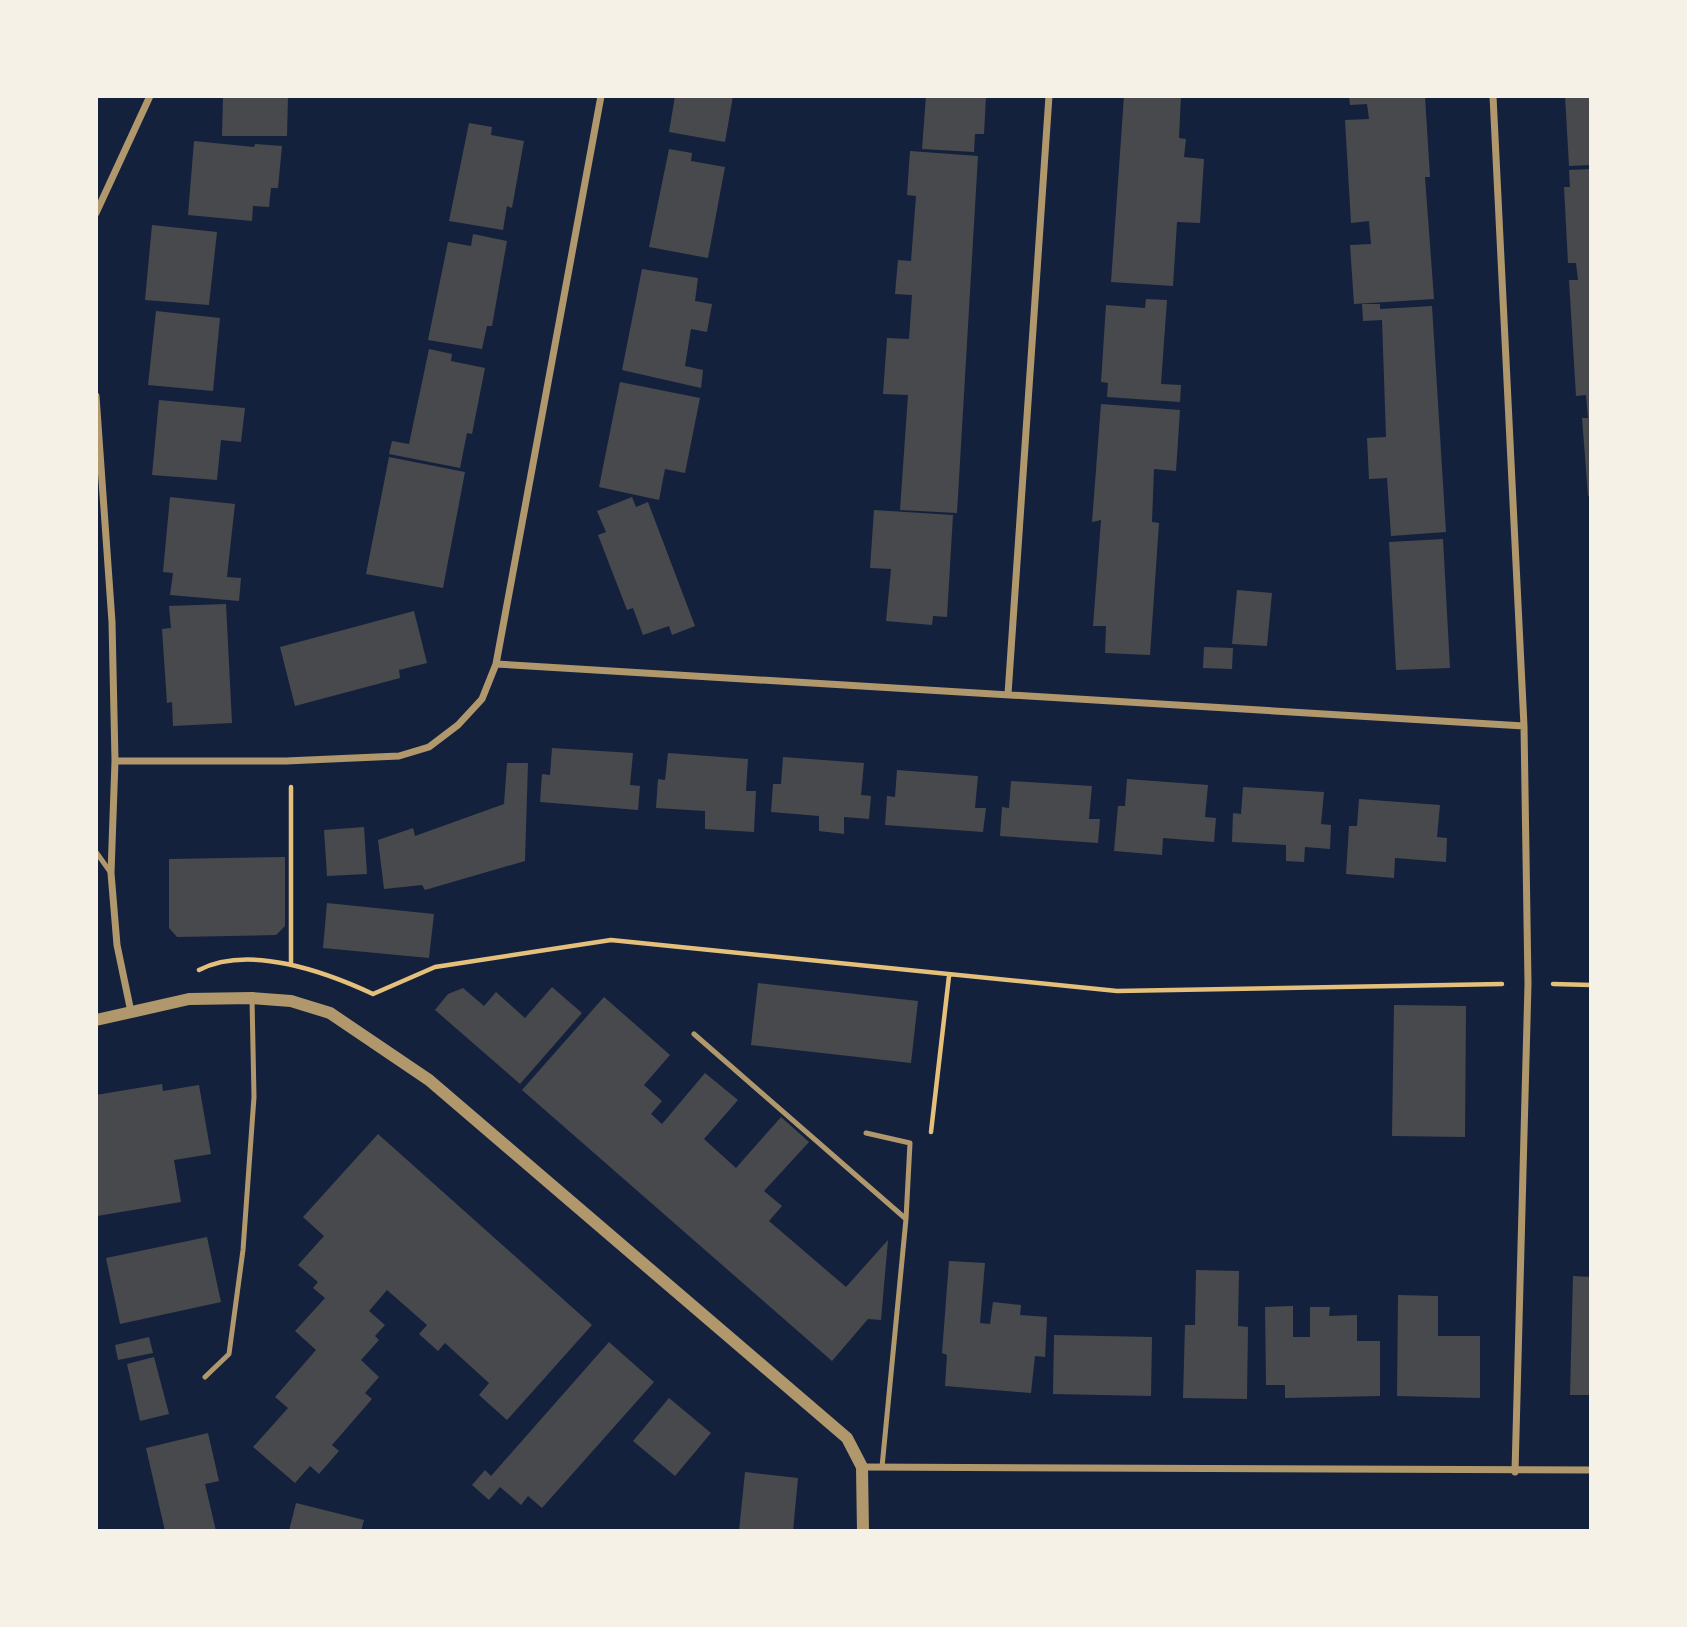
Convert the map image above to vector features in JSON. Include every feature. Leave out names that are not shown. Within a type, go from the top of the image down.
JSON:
[{"type":"street","points":[[96,213],[150,96]]},
{"type":"street","points":[[115,761],[292,761],[399,755],[429,747],[458,725],[482,699],[496,664],[601,96]]},
{"type":"street","points":[[1008,694],[1049,96]]},
{"type":"street","points":[[1493,96],[1524,726],[1528,984],[1516,1472]]},
{"type":"street","points":[[96,396],[108,534],[115,761],[111,873],[117,944],[131,1012]]},
{"type":"street","points":[[496,664],[1524,726]]},
{"type":"street","points":[[96,1020],[189,999],[252,998],[292,1001],[331,1013],[429,1080],[847,1438],[862,1468],[863,1531]]},
{"type":"street","points":[[862,1468],[882,1466],[1065,1471],[1236,1467],[1591,1471]]},
{"type":"lane","points":[[96,852],[111,873]]},
{"type":"lane","points":[[205,1377],[229,1354],[243,1250],[254,1097],[252,998]]},
{"type":"lane","points":[[694,1034],[906,1219]]},
{"type":"lane","points":[[866,1133],[909,1143],[906,1219],[882,1466]]},
{"type":"path","points":[[291,965],[292,761]]},
{"type":"path","points":[[197,970],[214,961],[291,965],[330,975],[373,994],[435,967],[611,940],[1116,991],[1506,984]]},
{"type":"path","points":[[1551,984],[1591,985]]},
{"type":"building","points":[[223,96],[288,96],[287,136],[222,136]]},
{"type":"building","points":[[675,96],[733,96],[725,142],[669,132]]},
{"type":"building","points":[[926,96],[986,96],[984,134],[975,134],[974,152],[922,149]]},
{"type":"building","points":[[1124,96],[1181,96],[1179,138],[1186,139],[1184,157],[1204,159],[1200,223],[1177,222],[1173,286],[1111,282]]},
{"type":"building","points":[[1349,96],[1425,96],[1430,177],[1425,177],[1434,299],[1354,304],[1350,245],[1371,244],[1369,221],[1351,223],[1345,120],[1369,119],[1367,104],[1350,105]]},
{"type":"building","points":[[1565,96],[1591,96],[1591,165],[1569,166]]},
{"type":"building","points":[[469,123],[492,127],[491,135],[524,141],[512,208],[507,206],[503,230],[449,221]]},
{"type":"building","points":[[194,141],[254,147],[255,144],[282,146],[278,188],[271,188],[269,207],[253,206],[252,221],[188,215]]},
{"type":"building","points":[[669,149],[692,153],[691,161],[725,167],[708,258],[649,247]]},
{"type":"building","points":[[910,151],[978,156],[957,513],[900,510],[908,395],[883,394],[887,338],[909,339],[912,295],[895,294],[898,260],[911,261],[916,196],[907,195]]},
{"type":"building","points":[[1591,169],[1591,496],[1588,496],[1582,418],[1588,418],[1586,395],[1576,396],[1569,280],[1578,280],[1576,263],[1568,263],[1564,187],[1570,187],[1569,170]]},
{"type":"building","points":[[152,225],[217,232],[209,305],[145,300]]},
{"type":"building","points":[[473,234],[507,241],[492,326],[487,326],[482,349],[428,340],[448,242],[471,246]]},
{"type":"building","points":[[642,269],[698,278],[695,301],[712,304],[707,332],[691,329],[685,366],[703,370],[701,388],[622,370]]},
{"type":"building","points":[[1146,299],[1167,300],[1161,384],[1181,385],[1180,402],[1107,397],[1108,383],[1101,382],[1106,305],[1145,308]]},
{"type":"building","points":[[1362,304],[1380,304],[1380,309],[1432,306],[1446,532],[1391,536],[1387,478],[1369,479],[1367,438],[1386,437],[1382,320],[1363,321]]},
{"type":"building","points":[[156,311],[220,318],[213,391],[148,385]]},
{"type":"building","points":[[429,349],[452,354],[451,361],[485,368],[472,434],[467,433],[460,468],[389,454],[392,441],[409,444]]},
{"type":"building","points":[[620,382],[700,398],[685,473],[665,469],[659,500],[599,487]]},
{"type":"building","points":[[159,400],[245,408],[241,442],[221,440],[217,480],[152,475]]},
{"type":"building","points":[[1101,404],[1180,410],[1176,471],[1154,469],[1152,522],[1159,523],[1150,655],[1105,653],[1106,626],[1093,626],[1101,520],[1092,522]]},
{"type":"building","points":[[389,457],[465,472],[443,588],[366,574]]},
{"type":"building","points":[[170,497],[235,504],[227,577],[241,578],[239,601],[170,595],[173,573],[163,572]]},
{"type":"building","points":[[632,497],[636,507],[648,502],[695,626],[672,635],[669,626],[643,635],[633,608],[627,610],[598,535],[606,532],[597,511]]},
{"type":"building","points":[[874,510],[953,515],[947,617],[933,616],[932,625],[886,621],[891,569],[870,568]]},
{"type":"building","points":[[1443,539],[1450,668],[1396,670],[1389,542]]},
{"type":"building","points":[[1237,590],[1272,593],[1267,646],[1232,644]]},
{"type":"building","points":[[226,604],[232,723],[173,726],[172,702],[167,703],[162,629],[171,628],[169,606]]},
{"type":"building","points":[[414,611],[427,663],[399,670],[400,678],[295,706],[280,647]]},
{"type":"building","points":[[1204,647],[1233,648],[1232,669],[1203,668]]},
{"type":"building","points":[[552,748],[633,753],[630,785],[640,786],[638,810],[540,802],[542,774],[550,775]]},
{"type":"building","points":[[668,753],[748,759],[746,791],[756,791],[754,832],[705,829],[705,811],[656,808],[658,779],[665,780]]},
{"type":"building","points":[[783,757],[864,763],[861,795],[871,796],[869,819],[844,817],[844,834],[819,831],[819,816],[771,812],[773,784],[781,784]]},
{"type":"building","points":[[507,763],[528,763],[525,861],[425,890],[422,885],[384,889],[378,840],[413,828],[415,836],[504,804]]},
{"type":"building","points":[[897,770],[978,776],[975,808],[986,808],[983,832],[885,825],[887,796],[895,797]]},
{"type":"building","points":[[1127,779],[1208,785],[1205,817],[1216,818],[1214,842],[1163,838],[1162,855],[1114,851],[1118,806],[1125,806]]},
{"type":"building","points":[[1011,781],[1092,786],[1089,819],[1100,819],[1098,843],[1000,836],[1002,807],[1009,808]]},
{"type":"building","points":[[1243,787],[1324,792],[1321,824],[1331,825],[1330,849],[1305,847],[1304,862],[1286,861],[1286,845],[1232,842],[1233,813],[1241,814]]},
{"type":"building","points":[[1359,799],[1440,805],[1437,837],[1447,838],[1446,862],[1395,858],[1394,878],[1346,874],[1349,826],[1357,826]]},
{"type":"building","points":[[364,827],[367,874],[327,876],[324,830]]},
{"type":"building","points":[[285,857],[285,926],[276,935],[177,937],[169,928],[169,859]]},
{"type":"building","points":[[327,903],[434,914],[429,958],[323,948]]},
{"type":"building","points":[[758,983],[918,1001],[911,1063],[751,1045]]},
{"type":"building","points":[[552,987],[582,1013],[520,1084],[435,1010],[448,994],[463,988],[484,1006],[496,992],[525,1018]]},
{"type":"building","points":[[604,997],[670,1055],[644,1085],[662,1101],[651,1114],[662,1124],[705,1073],[738,1100],[704,1139],[736,1168],[781,1117],[809,1142],[764,1191],[782,1206],[769,1221],[846,1287],[888,1240],[881,1320],[868,1319],[832,1361],[522,1090]]},
{"type":"building","points":[[1394,1005],[1466,1006],[1465,1137],[1392,1136]]},
{"type":"building","points":[[162,1084],[163,1091],[199,1085],[211,1154],[174,1160],[181,1202],[97,1216],[96,1095]]},
{"type":"building","points":[[378,1134],[592,1325],[507,1420],[479,1395],[489,1383],[445,1343],[438,1351],[419,1334],[427,1325],[387,1290],[369,1311],[385,1325],[375,1336],[379,1340],[361,1360],[379,1377],[365,1393],[372,1399],[332,1445],[339,1451],[319,1474],[310,1466],[295,1483],[253,1447],[288,1408],[275,1397],[316,1350],[295,1331],[325,1298],[313,1288],[318,1282],[298,1265],[324,1236],[303,1217]]},
{"type":"building","points":[[207,1237],[221,1302],[120,1324],[106,1258]]},
{"type":"building","points":[[949,1261],[985,1263],[980,1323],[990,1324],[993,1302],[1021,1305],[1020,1315],[1047,1317],[1045,1357],[1035,1356],[1031,1393],[945,1386],[947,1355],[942,1353]]},
{"type":"building","points":[[1196,1270],[1239,1271],[1238,1326],[1248,1327],[1247,1399],[1183,1398],[1185,1325],[1195,1325]]},
{"type":"building","points":[[1573,1276],[1591,1277],[1591,1395],[1570,1395]]},
{"type":"building","points":[[1398,1295],[1438,1296],[1438,1336],[1480,1336],[1480,1398],[1397,1396]]},
{"type":"building","points":[[1293,1306],[1293,1337],[1310,1337],[1310,1307],[1330,1307],[1329,1316],[1357,1315],[1357,1341],[1380,1341],[1380,1396],[1285,1398],[1285,1385],[1266,1385],[1265,1307]]},
{"type":"building","points":[[1054,1335],[1152,1337],[1151,1396],[1053,1394]]},
{"type":"building","points":[[149,1337],[153,1353],[118,1360],[115,1345]]},
{"type":"building","points":[[609,1342],[654,1382],[542,1508],[528,1496],[521,1505],[500,1487],[489,1500],[472,1485],[485,1470],[491,1476]]},
{"type":"building","points":[[154,1357],[169,1414],[140,1421],[127,1364]]},
{"type":"building","points":[[669,1398],[711,1433],[675,1476],[633,1441]]},
{"type":"building","points":[[208,1433],[219,1481],[205,1484],[216,1531],[165,1531],[146,1448]]},
{"type":"building","points":[[745,1472],[798,1478],[793,1531],[739,1531]]},
{"type":"building","points":[[296,1503],[364,1520],[361,1531],[289,1531]]}]
